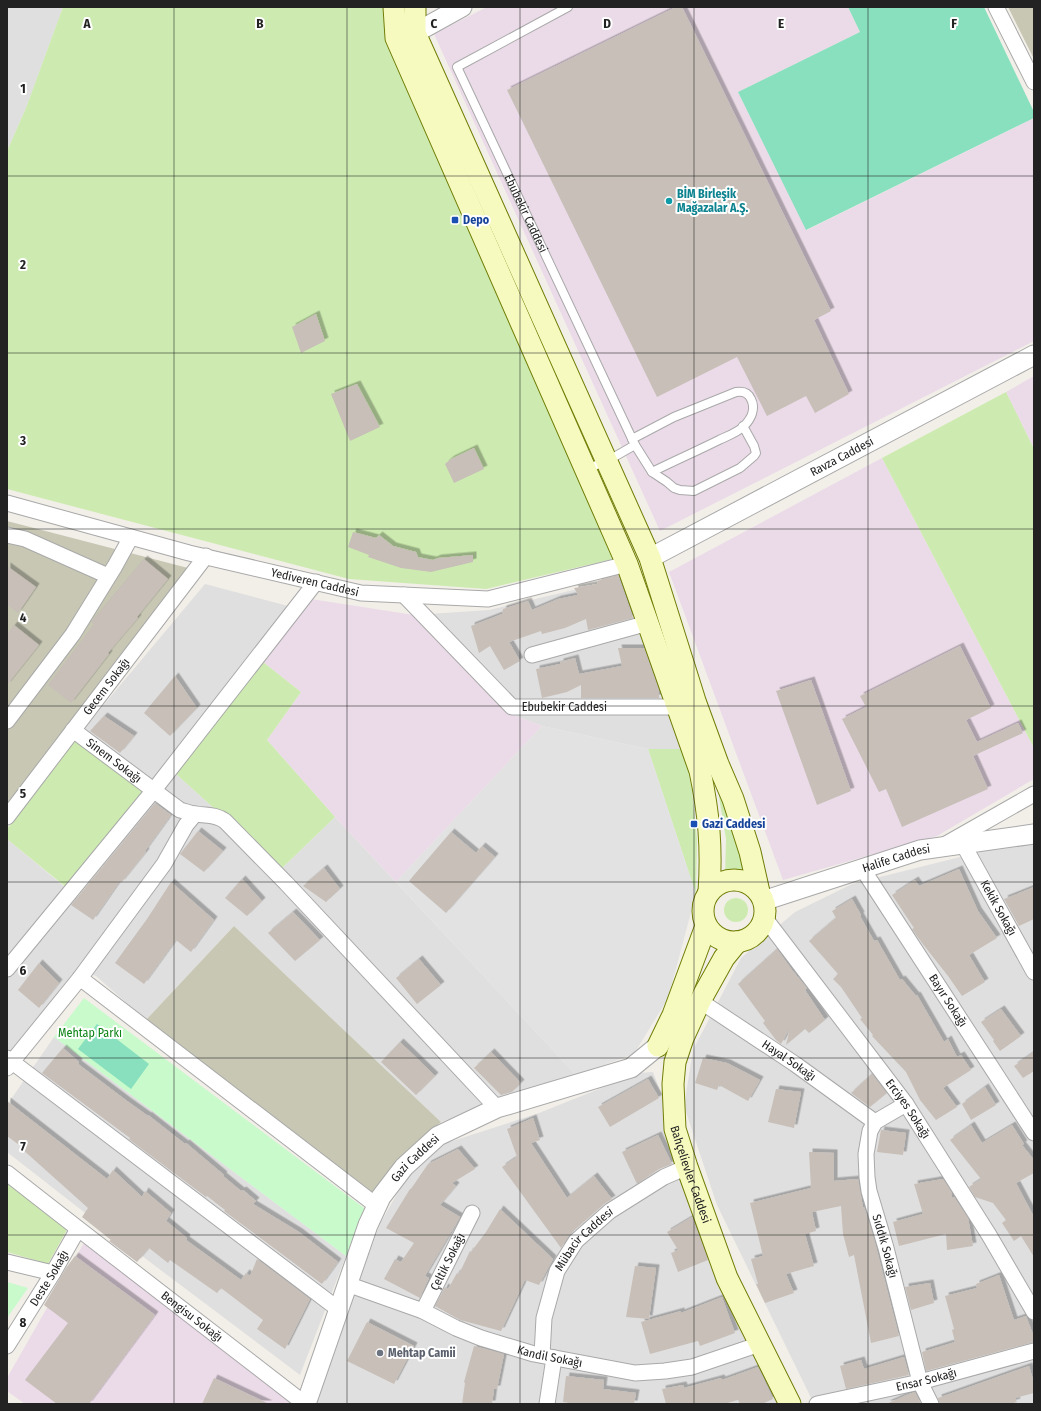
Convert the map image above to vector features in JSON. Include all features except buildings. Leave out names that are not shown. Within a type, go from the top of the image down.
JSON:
[{"type":"main road","points":[[394,7],[396,38],[627,564],[648,623],[686,704],[718,764],[733,799],[750,852],[762,904],[759,930],[752,937],[737,942],[722,940],[713,934],[706,926],[703,916],[703,905],[707,895],[714,887],[723,882],[733,880],[743,881],[752,885],[762,904]]},
{"type":"main road","points":[[415,7],[415,33],[650,558],[686,704],[706,801],[712,861],[710,892]]},
{"type":"main road","points":[[396,38],[415,33]]},
{"type":"main road","points":[[627,564],[650,558]]},
{"type":"main road","points":[[658,1046],[673,1015],[706,926]]},
{"type":"main road","name":"Bahçelievler Caddesi","points":[[737,942],[724,958],[700,1001],[683,1038],[675,1062],[672,1084],[675,1129],[727,1278],[790,1404]]},
{"type":"main road","points":[[658,1046],[700,1001]]},
{"type":"street","points":[[415,33],[462,7]]},
{"type":"street","points":[[996,7],[1034,82]]},
{"type":"street","name":"Ravza Caddesi","points":[[650,558],[1034,355]]},
{"type":"street","name":"Yediveren Caddesi","points":[[7,503],[131,537],[361,593],[488,599],[627,564]]},
{"type":"street","points":[[7,535],[25,539],[108,576]]},
{"type":"street","points":[[7,721],[73,634],[131,537]]},
{"type":"street","name":"Gecem Sokağı","points":[[7,817],[206,556]]},
{"type":"street","points":[[7,969],[154,790],[316,582]]},
{"type":"street","name":"Ebubekir Caddesi","points":[[404,595],[512,707],[686,704]]},
{"type":"street","points":[[532,656],[648,623]]},
{"type":"street","name":"Sinem Sokağı","points":[[73,730],[180,810],[195,814],[220,817],[225,821],[286,883],[498,1108]]},
{"type":"street","points":[[938,848],[1034,794]]},
{"type":"street","points":[[195,814],[186,825],[164,864],[80,978],[9,1062],[338,1309]]},
{"type":"street","name":"Halife Caddesi","points":[[762,904],[907,853],[1034,834]]},
{"type":"street","name":"Kekik Sokağı","points":[[963,844],[1034,972]]},
{"type":"street","name":"Bayır Sokağı","points":[[862,868],[1034,1133]]},
{"type":"street","name":"Erciyes Sokağı","points":[[762,904],[906,1104],[989,1235],[1034,1312]]},
{"type":"street","points":[[80,978],[377,1206]]},
{"type":"street","name":"Hayal Sokağı","points":[[700,1001],[795,1064],[875,1122]]},
{"type":"street","name":"Gazi Caddesi","points":[[305,1404],[368,1225],[381,1197],[404,1167],[438,1136],[498,1108],[631,1068],[658,1046]]},
{"type":"street","points":[[875,1122],[906,1104]]},
{"type":"street","name":"Sıddık Sokağı","points":[[875,1122],[870,1131],[866,1154],[869,1191],[886,1248],[920,1382],[931,1404]]},
{"type":"street","name":"Mübacir Caddesi","points":[[547,1404],[548,1357],[544,1318],[557,1270],[576,1241],[610,1211],[664,1177],[687,1167]]},
{"type":"street","name":"Bengisu Sokağı","points":[[7,1173],[78,1230],[139,1274],[305,1404]]},
{"type":"street","name":"Çeltik Sokağı","points":[[423,1311],[472,1213]]},
{"type":"street","name":"Deste Sokağı","points":[[7,1346],[53,1274],[78,1230]]},
{"type":"street","points":[[7,1262],[53,1274]]},
{"type":"street","name":"Kandil Sokağı","points":[[347,1284],[423,1311],[456,1328],[481,1338],[548,1357],[635,1373],[692,1367],[760,1344]]},
{"type":"street","name":"Ensar Sokağı","points":[[818,1404],[920,1382],[1034,1352]]},
{"type":"lane","name":"Ebubekir Caddesi","points":[[568,7],[457,67],[633,442]]},
{"type":"lane","points":[[586,469],[607,461],[633,442],[674,417],[736,392],[742,391],[748,394],[754,409],[750,419],[744,426],[727,436],[652,472]]},
{"type":"lane","points":[[633,442],[652,472],[674,488],[688,492],[694,491],[720,479],[748,463],[754,456],[756,452],[754,446],[744,426]]},
{"type":"shaded area","points":[[7,7],[63,7],[26,108],[7,151]]},
{"type":"shaded area","points":[[487,7],[848,7],[860,32],[738,92],[807,230],[1034,118],[1034,341],[660,531],[434,34]]},
{"type":"shaded area","points":[[1008,7],[1034,7],[1034,59]]},
{"type":"shaded area","points":[[1034,376],[1034,449],[1006,392]]},
{"type":"shaded area","points":[[882,458],[1034,748],[1034,779],[937,836],[783,880],[669,572]]},
{"type":"shaded area","points":[[7,521],[188,568],[7,804]]},
{"type":"shaded area","points":[[624,578],[684,749],[648,749],[542,726],[513,715],[414,615],[489,610]]},
{"type":"shaded area","points":[[205,584],[292,607],[146,793],[76,738]]},
{"type":"shaded area","points":[[311,599],[414,615],[513,715],[542,726],[396,882],[335,817],[267,740],[301,692],[263,662]]},
{"type":"shaded area","points":[[542,726],[648,749],[696,894],[668,998],[634,1054],[576,1075],[396,882]]},
{"type":"shaded area","points":[[175,773],[281,869],[335,817],[576,1075],[441,1122],[234,926],[146,1020],[96,976],[82,971],[7,1067],[7,839],[78,898]]},
{"type":"shaded area","points":[[1034,840],[1034,1404],[814,1404],[717,1205],[684,1106],[693,1050],[741,958],[795,912],[852,884],[1020,842]]},
{"type":"shaded area","points":[[234,926],[441,1122],[410,1148],[382,1183],[376,1195],[146,1020]]},
{"type":"shaded area","points":[[54,1037],[346,1256],[300,1375],[89,1216],[7,1152],[7,1105]]},
{"type":"shaded area","points":[[653,1072],[663,1098],[671,1145],[716,1273],[755,1359],[782,1404],[311,1404],[381,1222],[405,1180],[437,1146],[539,1113],[639,1073]]},
{"type":"shaded area","points":[[85,1241],[295,1398],[292,1404],[25,1404],[7,1391],[7,1378]]},
{"type":"green space","points":[[63,7],[383,7],[385,38],[613,559],[486,589],[349,579],[7,489],[7,151],[26,108]]},
{"type":"green space","points":[[848,7],[984,7],[1034,112],[1034,118],[806,230],[738,92],[860,32]]},
{"type":"green space","points":[[1006,392],[1034,449],[1034,748],[882,458]]},
{"type":"green space","points":[[263,662],[301,692],[267,740],[335,817],[281,869],[175,773]]},
{"type":"green space","points":[[76,738],[146,793],[67,888],[7,839],[7,829]]},
{"type":"green space","points":[[648,749],[684,749],[692,790],[697,840],[696,894]]},
{"type":"green space","points":[[717,785],[751,876],[725,876],[726,839]]},
{"type":"green space","points":[[731,898],[741,898],[748,905],[748,915],[741,922],[731,922],[724,915],[724,905]]},
{"type":"green space","name":"Mehtap Parkı","points":[[84,998],[368,1211],[346,1256],[54,1037]]},
{"type":"green space","points":[[97,1024],[149,1064],[131,1089],[78,1049]]},
{"type":"green space","points":[[7,1182],[68,1228],[48,1264],[7,1252]]},
{"type":"green space","points":[[7,1282],[28,1288],[7,1318]]},
{"type":"place","name":"BİM Birleşik Mağazalar A.Ş.","points":[[669,201]]},
{"type":"place","name":"Depo","points":[[455,220]]},
{"type":"place","name":"Gazi Caddesi","points":[[694,824]]},
{"type":"place","name":"Mehtap Camii","points":[[380,1353]]}]
